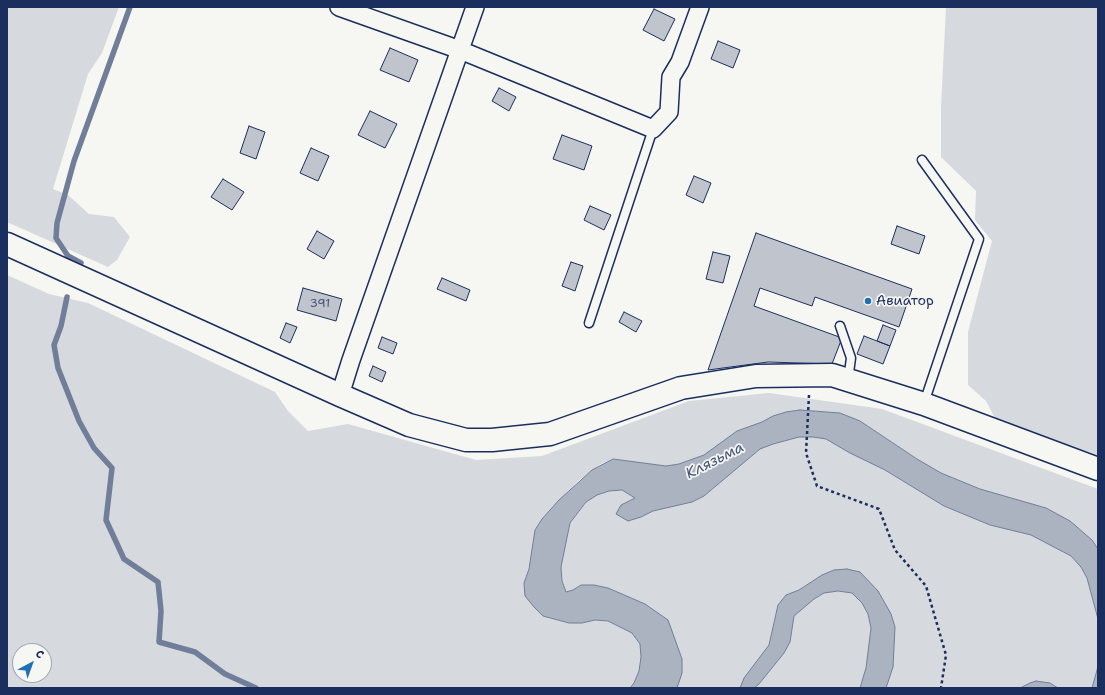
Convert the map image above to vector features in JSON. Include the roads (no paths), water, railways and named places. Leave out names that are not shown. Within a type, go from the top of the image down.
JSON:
[{"type":"street","points":[[339,7],[460,50],[653,129],[670,112],[671,77],[680,62],[700,7]]},
{"type":"street","points":[[340,396],[351,360],[475,7]]},
{"type":"street","points":[[7,244],[340,396],[409,425],[466,440],[492,440],[550,434],[681,388],[756,376],[832,375],[924,404],[1098,469]]},
{"type":"lane","points":[[588,323],[653,129]]},
{"type":"lane","points":[[922,160],[979,239],[924,404]]},
{"type":"lane","points":[[840,326],[851,358],[848,381]]},
{"type":"water","name":"Клязьма","points":[[800,410],[840,413],[860,421],[941,473],[980,489],[1046,508],[1070,521],[1092,540],[1098,549],[1098,619],[1087,578],[1081,567],[1071,556],[1031,535],[990,525],[944,506],[885,470],[850,453],[826,439],[813,437],[799,437],[760,449],[704,496],[692,502],[653,511],[628,521],[616,514],[621,505],[635,498],[622,490],[609,491],[597,495],[586,502],[570,523],[561,567],[562,581],[566,592],[581,585],[594,585],[608,588],[645,604],[668,620],[682,659],[682,673],[677,688],[630,688],[639,671],[641,657],[640,644],[632,633],[608,621],[595,620],[582,623],[569,623],[543,616],[525,596],[524,583],[529,569],[535,530],[542,519],[559,500],[592,470],[613,459],[666,466],[679,464],[704,455],[737,431],[762,422],[773,416]]},
{"type":"water","points":[[847,569],[860,572],[878,591],[891,614],[895,627],[893,667],[886,688],[860,688],[866,668],[871,628],[868,614],[862,603],[852,593],[838,591],[824,593],[814,599],[794,616],[790,642],[784,653],[754,688],[740,688],[744,678],[769,645],[778,605],[786,595],[799,590],[822,575],[834,570]]},
{"type":"water","points":[[1098,665],[1098,688],[1092,688],[1097,670]]},
{"type":"water","points":[[1036,681],[1050,683],[1058,688],[1020,688]]},
{"type":"waterway","points":[[81,263],[68,256],[56,238],[57,223],[74,161],[130,7]]},
{"type":"waterway","points":[[67,297],[61,326],[54,345],[58,368],[79,421],[94,448],[112,468],[106,520],[124,559],[158,582],[161,611],[159,642],[195,652],[225,674],[256,688]]},
{"type":"place","name":"Авиатор","points":[[868,301]]}]
